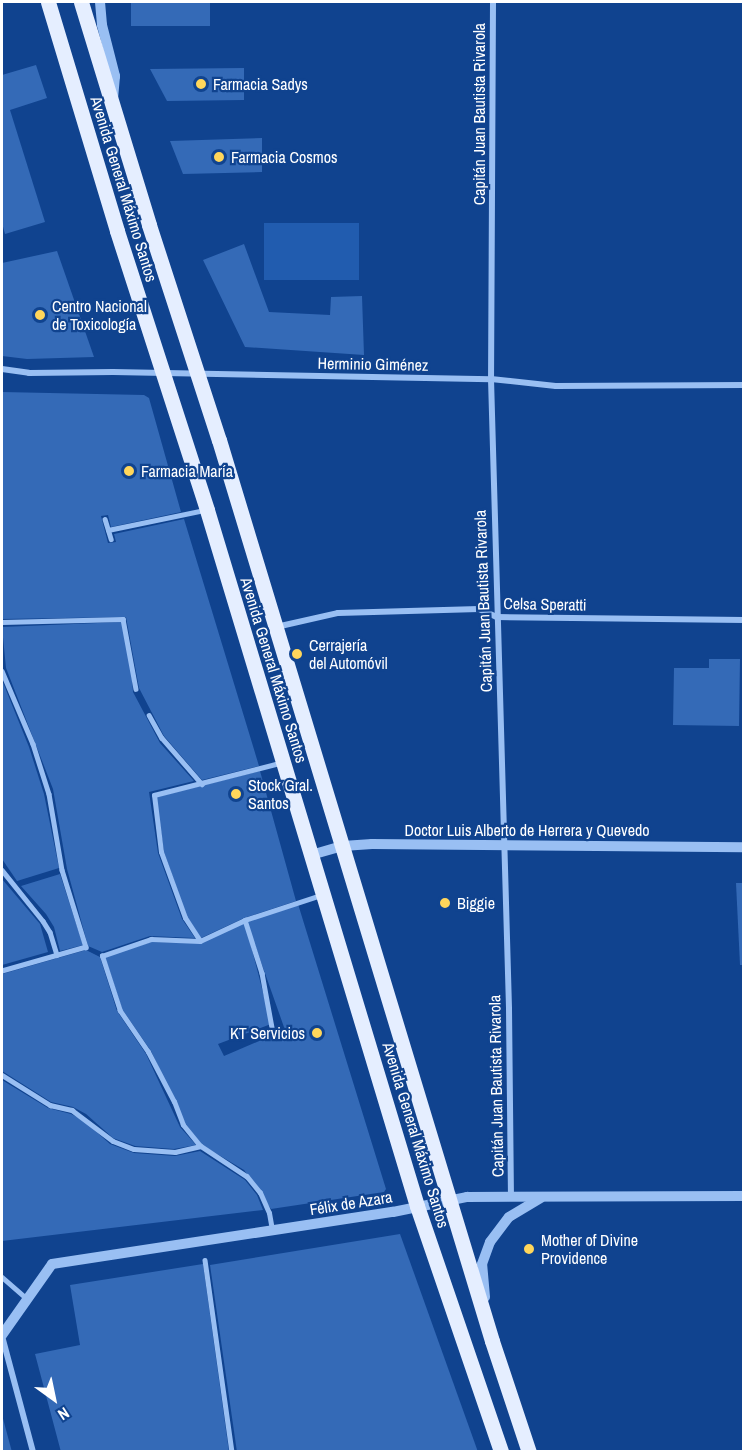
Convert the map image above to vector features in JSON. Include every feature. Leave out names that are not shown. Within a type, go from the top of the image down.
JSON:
[{"type":"main road","name":"Avenida General Máximo Santos","points":[[48,2],[162,373],[207,510],[417,1206],[501,1452]]},
{"type":"main road","name":"Avenida General Máximo Santos","points":[[81,2],[276,627],[492,1341],[529,1452]]},
{"type":"street","points":[[100,2],[102,25],[115,76],[113,107]]},
{"type":"street","name":"Capitán Juan Bautista Rivarola","points":[[493,2],[491,379],[505,843],[511,1199]]},
{"type":"street","name":"Herminio Giménez","points":[[2,369],[29,373],[491,379],[556,386],[744,385]]},
{"type":"street","name":"Celsa Speratti","points":[[276,627],[338,613],[479,609],[497,617],[744,620]]},
{"type":"street","name":"Doctor Luis Alberto de Herrera y Quevedo","points":[[311,855],[343,846],[372,844],[505,843],[744,847]]},
{"type":"street","points":[[492,1341],[494,1325],[482,1279],[482,1264],[486,1252],[496,1233],[509,1217],[544,1196]]},
{"type":"street","name":"Félix de Azara","points":[[2,1335],[52,1264],[393,1212],[450,1200],[544,1196],[744,1196]]},
{"type":"street","points":[[2,1335],[33,1452]]},
{"type":"lane","points":[[108,530],[207,510]]},
{"type":"lane","points":[[105,519],[111,539]]},
{"type":"lane","points":[[2,622],[123,619],[136,689]]},
{"type":"lane","points":[[2,671],[33,744],[49,794],[62,870],[86,947],[2,971]]},
{"type":"lane","points":[[149,715],[162,738],[202,784]]},
{"type":"lane","points":[[200,941],[185,918],[161,852],[154,795],[283,763]]},
{"type":"lane","points":[[2,870],[47,927],[57,955]]},
{"type":"lane","points":[[272,1230],[269,1213],[260,1193],[247,1177],[200,1146],[183,1125],[174,1102],[148,1052],[120,1011],[102,956],[151,939],[200,941],[245,920],[323,894]]},
{"type":"lane","points":[[245,920],[261,973],[273,1033]]},
{"type":"lane","points":[[2,1075],[50,1105],[79,1113],[113,1141],[134,1149],[175,1152],[200,1146]]},
{"type":"lane","points":[[205,1260],[232,1452]]},
{"type":"lane","points":[[2,1277],[27,1299]]},
{"type":"shaded area","points":[[264,223],[359,223],[359,280],[264,280]]},
{"type":"building","points":[[131,2],[210,2],[210,26],[131,26]]},
{"type":"building","points":[[36,65],[47,98],[10,110],[45,222],[5,234],[2,223],[2,75]]},
{"type":"building","name":"Farmacia Sadys","points":[[244,68],[244,100],[167,101],[150,69]]},
{"type":"building","name":"Farmacia Cosmos","points":[[262,138],[262,172],[183,174],[170,141]]},
{"type":"building","points":[[244,244],[269,312],[330,315],[331,297],[362,296],[364,355],[245,347],[203,260]]},
{"type":"building","name":"Centro Nacional de Toxicología","points":[[57,251],[94,357],[27,359],[2,356],[2,263]]},
{"type":"building","points":[[2,392],[144,395],[149,398],[181,512],[111,527],[108,515],[101,516],[108,543],[116,542],[114,534],[184,519],[259,766],[202,780],[164,736],[139,688],[126,617],[2,619]]},
{"type":"building","points":[[122,622],[131,667],[133,692],[160,743],[194,781],[149,792],[158,853],[182,919],[195,938],[150,936],[102,952],[88,946],[67,869],[53,789],[6,668],[2,627]]},
{"type":"building","points":[[709,659],[740,659],[739,726],[673,725],[674,668],[709,668]]},
{"type":"building","points":[[2,680],[29,747],[44,794],[59,868],[17,881],[2,859]]},
{"type":"building","points":[[260,771],[296,901],[244,918],[201,938],[187,917],[164,852],[156,797]]},
{"type":"building","points":[[60,874],[83,945],[60,951],[54,927],[46,914],[21,886]]},
{"type":"building","points":[[2,879],[40,924],[48,952],[2,965]]},
{"type":"building","points":[[736,883],[744,883],[744,965],[740,965]]},
{"type":"building","points":[[298,904],[386,1189],[384,1192],[271,1209],[244,1170],[202,1145],[185,1123],[151,1051],[122,1009],[105,957],[151,942],[201,943],[245,922],[271,1024],[218,1044],[224,1056],[285,1030],[247,922]]},
{"type":"building","points":[[86,950],[100,957],[117,1011],[146,1054],[180,1127],[196,1145],[174,1149],[135,1146],[113,1138],[86,1114],[73,1107],[51,1102],[2,1071],[2,974]]},
{"type":"building","points":[[2,1080],[48,1108],[83,1120],[110,1144],[134,1153],[175,1156],[200,1151],[245,1180],[257,1195],[263,1210],[2,1241]]},
{"type":"building","points":[[400,1234],[478,1452],[237,1452],[210,1265]]},
{"type":"building","points":[[203,1264],[229,1452],[61,1452],[35,1354],[80,1345],[70,1285]]},
{"type":"building","points":[[2,1415],[12,1452],[2,1452]]},
{"type":"place","name":"Farmacia Sadys","points":[[201,84]]},
{"type":"place","name":"Farmacia Cosmos","points":[[219,157]]},
{"type":"place","name":"Centro Nacional de Toxicología","points":[[40,315]]},
{"type":"place","name":"Farmacia María","points":[[129,471]]},
{"type":"place","name":"Cerrajería del Automóvil","points":[[297,654]]},
{"type":"place","name":"Stock Gral. Santos","points":[[236,794]]},
{"type":"place","name":"Biggie","points":[[445,903]]},
{"type":"place","name":"KT Servicios","points":[[317,1033]]},
{"type":"place","name":"Mother of Divine Providence","points":[[529,1249]]}]
